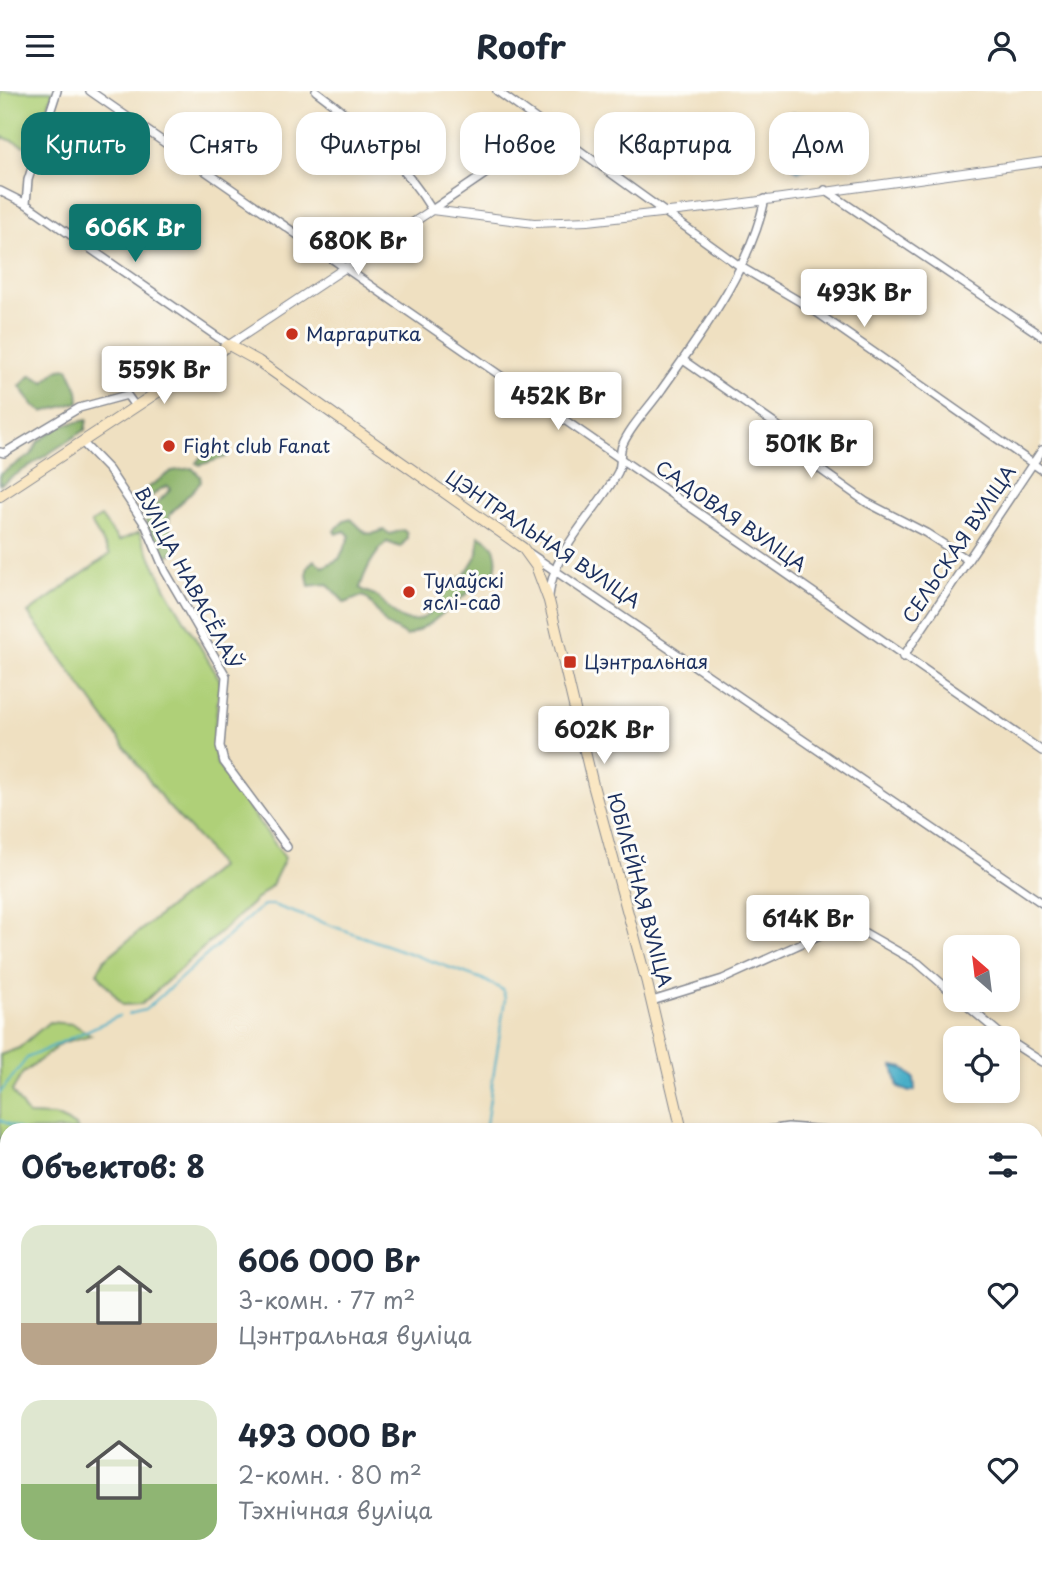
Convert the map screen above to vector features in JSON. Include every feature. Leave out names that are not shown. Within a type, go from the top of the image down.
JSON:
[{"type":"main road","points":[[0,496],[229,345]]},
{"type":"main road","name":"ЦЭНТРАЛЬНАЯ ВУЛІЦА","points":[[229,345],[258,361],[523,548]]},
{"type":"main road","name":"ЮБІЛЕЙНАЯ ВУЛІЦА","points":[[523,548],[536,566],[549,601],[593,785],[652,1001],[680,1123]]},
{"type":"street","points":[[26,204],[28,180],[57,91]]},
{"type":"street","name":"САДОВАЯ ВУЛІЦА","points":[[90,91],[1042,751]]},
{"type":"street","points":[[316,91],[343,111],[412,177],[432,210]]},
{"type":"street","points":[[497,91],[527,112]]},
{"type":"street","points":[[580,150],[741,267],[808,307],[1042,470]]},
{"type":"street","points":[[432,210],[534,223],[667,212],[1042,162]]},
{"type":"street","points":[[229,345],[483,175]]},
{"type":"street","name":"ЦЭНТРАЛЬНАЯ ВУЛІЦА","points":[[0,191],[26,204],[229,345]]},
{"type":"street","points":[[825,191],[1042,336]]},
{"type":"street","points":[[549,601],[556,571],[578,531],[620,470],[622,446],[683,360],[741,267],[758,230],[765,199]]},
{"type":"street","points":[[683,360],[785,431],[821,470],[855,494],[968,560]]},
{"type":"street","points":[[0,451],[20,445],[79,408],[127,395],[135,406]]},
{"type":"street","name":"ВУЛІЦА НАВАСЁЛАЎ","points":[[82,442],[109,470],[146,526],[165,571],[226,676],[220,746],[224,762],[287,847]]},
{"type":"street","name":"СЕЛЬСКАЯ ВУЛІЦА","points":[[903,657],[1042,450]]},
{"type":"street","name":"ЦЭНТРАЛЬНАЯ ВУЛІЦА","points":[[523,548],[1042,902]]},
{"type":"street","points":[[652,1001],[723,979],[842,925],[853,926],[918,963],[943,985]]},
{"type":"street","points":[[974,1012],[990,1026]]},
{"type":"street","points":[[1020,1048],[1042,1062]]},
{"type":"green space","points":[[0,91],[53,91],[46,112],[21,112],[21,145],[3,137],[0,142]]},
{"type":"green space","points":[[68,368],[78,390],[79,402],[43,412],[34,406],[20,386],[31,375],[44,382],[59,369]]},
{"type":"green space","points":[[87,420],[85,430],[0,485],[0,474],[31,455],[38,442],[59,426]]},
{"type":"green space","points":[[226,445],[229,451],[226,457],[200,465],[196,463],[204,453]]},
{"type":"green space","points":[[192,468],[200,476],[201,482],[170,514],[175,550],[170,555],[163,555],[146,522],[146,514],[171,489],[168,486],[163,488],[140,504],[139,494],[172,471]]},
{"type":"green space","points":[[101,517],[119,541],[139,532],[166,589],[220,680],[214,736],[216,762],[285,858],[272,885],[142,1004],[123,1005],[97,973],[104,960],[219,867],[204,844],[167,805],[28,613],[110,554],[91,523]]},
{"type":"green space","points":[[351,519],[369,533],[384,530],[390,534],[403,530],[407,533],[407,539],[400,547],[387,542],[382,547],[370,563],[360,588],[378,597],[392,612],[405,620],[422,619],[429,614],[436,607],[449,581],[464,576],[478,553],[479,536],[492,545],[496,560],[495,571],[431,623],[407,636],[386,624],[367,598],[362,596],[345,603],[327,584],[309,586],[307,569],[314,560],[323,567],[339,559],[350,536],[345,531],[336,534],[334,531],[344,521]]},
{"type":"green space","points":[[49,1022],[73,1024],[91,1035],[62,1043],[22,1074],[12,1091],[28,1115],[55,1116],[70,1123],[0,1123],[0,1055],[19,1048]]},
{"type":"water","points":[[893,1066],[903,1068],[914,1078],[915,1090],[909,1092],[898,1087]]},
{"type":"waterway","points":[[129,1014],[145,1010],[255,912],[264,905],[273,905],[482,979],[503,990],[505,999],[486,1123]]},
{"type":"waterway","points":[[0,1093],[27,1058],[119,1016]]},
{"type":"waterway","points":[[0,1120],[6,1123]]},
{"type":"place","name":"Маргаритка","points":[[292,334]]},
{"type":"place","name":"Fight club Fanat","points":[[169,446]]},
{"type":"place","name":"Тулаўскі яслі-сад","points":[[409,592]]},
{"type":"place","name":"Цэнтральная","points":[[570,662]]}]
